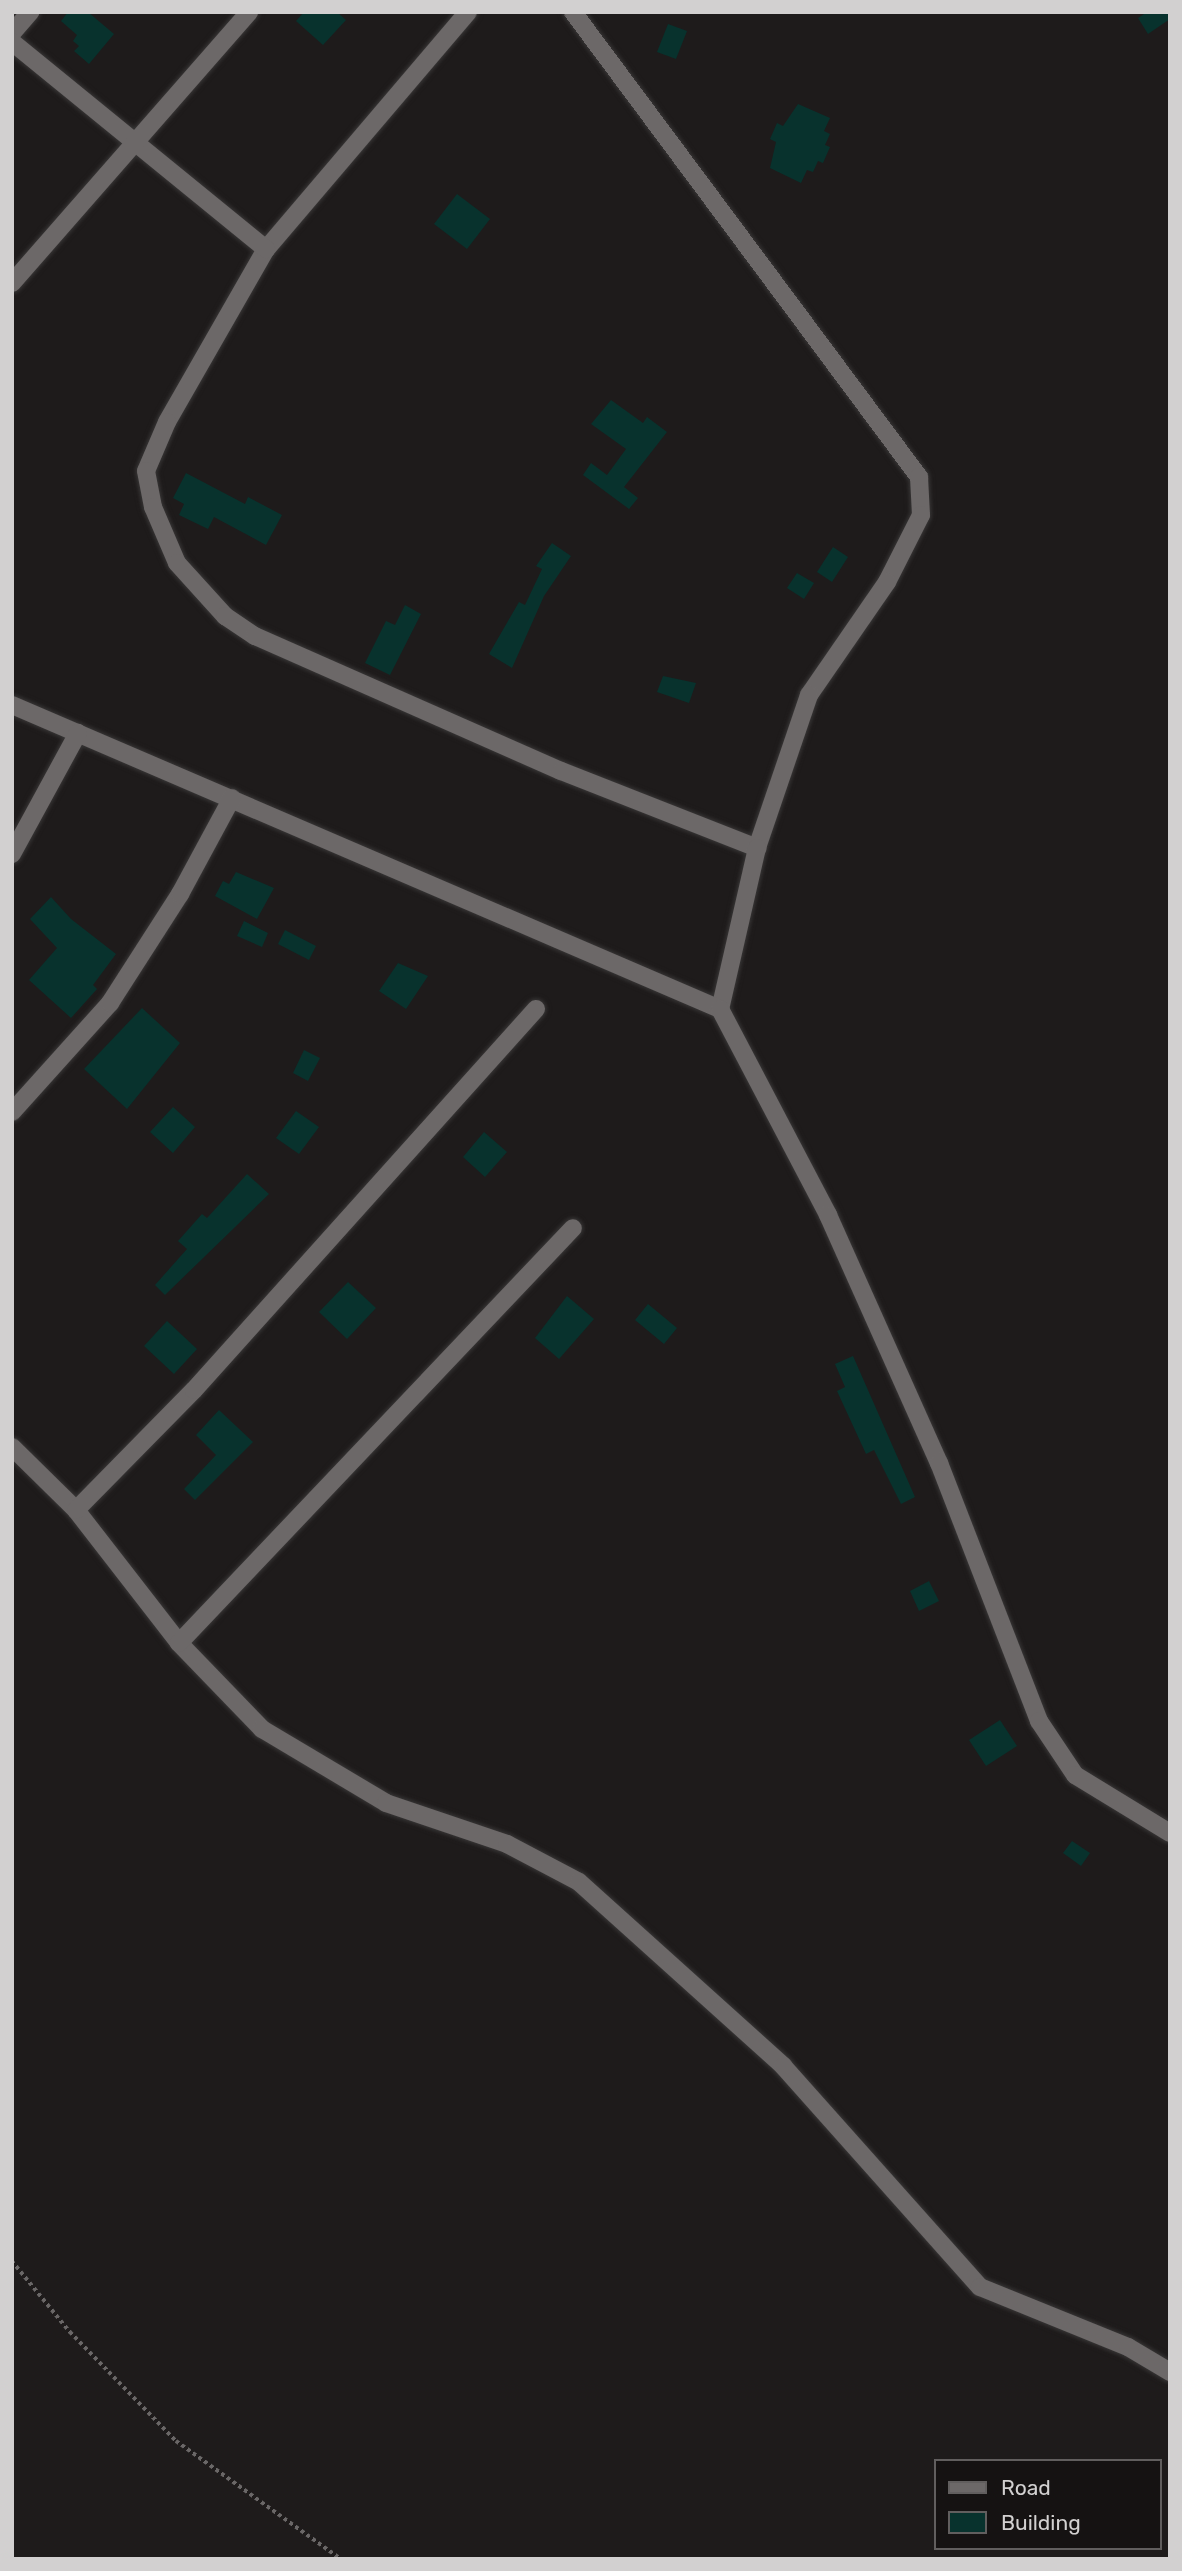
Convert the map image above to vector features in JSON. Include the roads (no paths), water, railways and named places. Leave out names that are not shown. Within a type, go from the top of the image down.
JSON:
[{"type":"street","points":[[12,33],[30,12]]},
{"type":"street","points":[[15,275],[249,12]]},
{"type":"street","points":[[468,12],[266,248],[167,422],[146,471],[153,507],[177,563],[225,616],[256,636],[561,771],[757,848]]},
{"type":"street","points":[[573,12],[919,477],[921,515],[887,582],[809,695],[757,848],[720,1009]]},
{"type":"street","points":[[12,42],[136,139],[266,248]]},
{"type":"street","points":[[12,705],[720,1009],[828,1215],[939,1463],[1040,1721],[1075,1775],[1170,1833]]},
{"type":"street","points":[[12,855],[78,733]]},
{"type":"street","points":[[12,1112],[110,1003],[180,894],[232,798]]},
{"type":"street","points":[[76,1510],[194,1390],[536,1009]]},
{"type":"street","points":[[179,1643],[573,1228]]},
{"type":"street","points":[[12,1447],[76,1510],[179,1643],[262,1729],[386,1803],[507,1844],[579,1882],[783,2066],[980,2287],[1128,2347],[1170,2372]]}]
